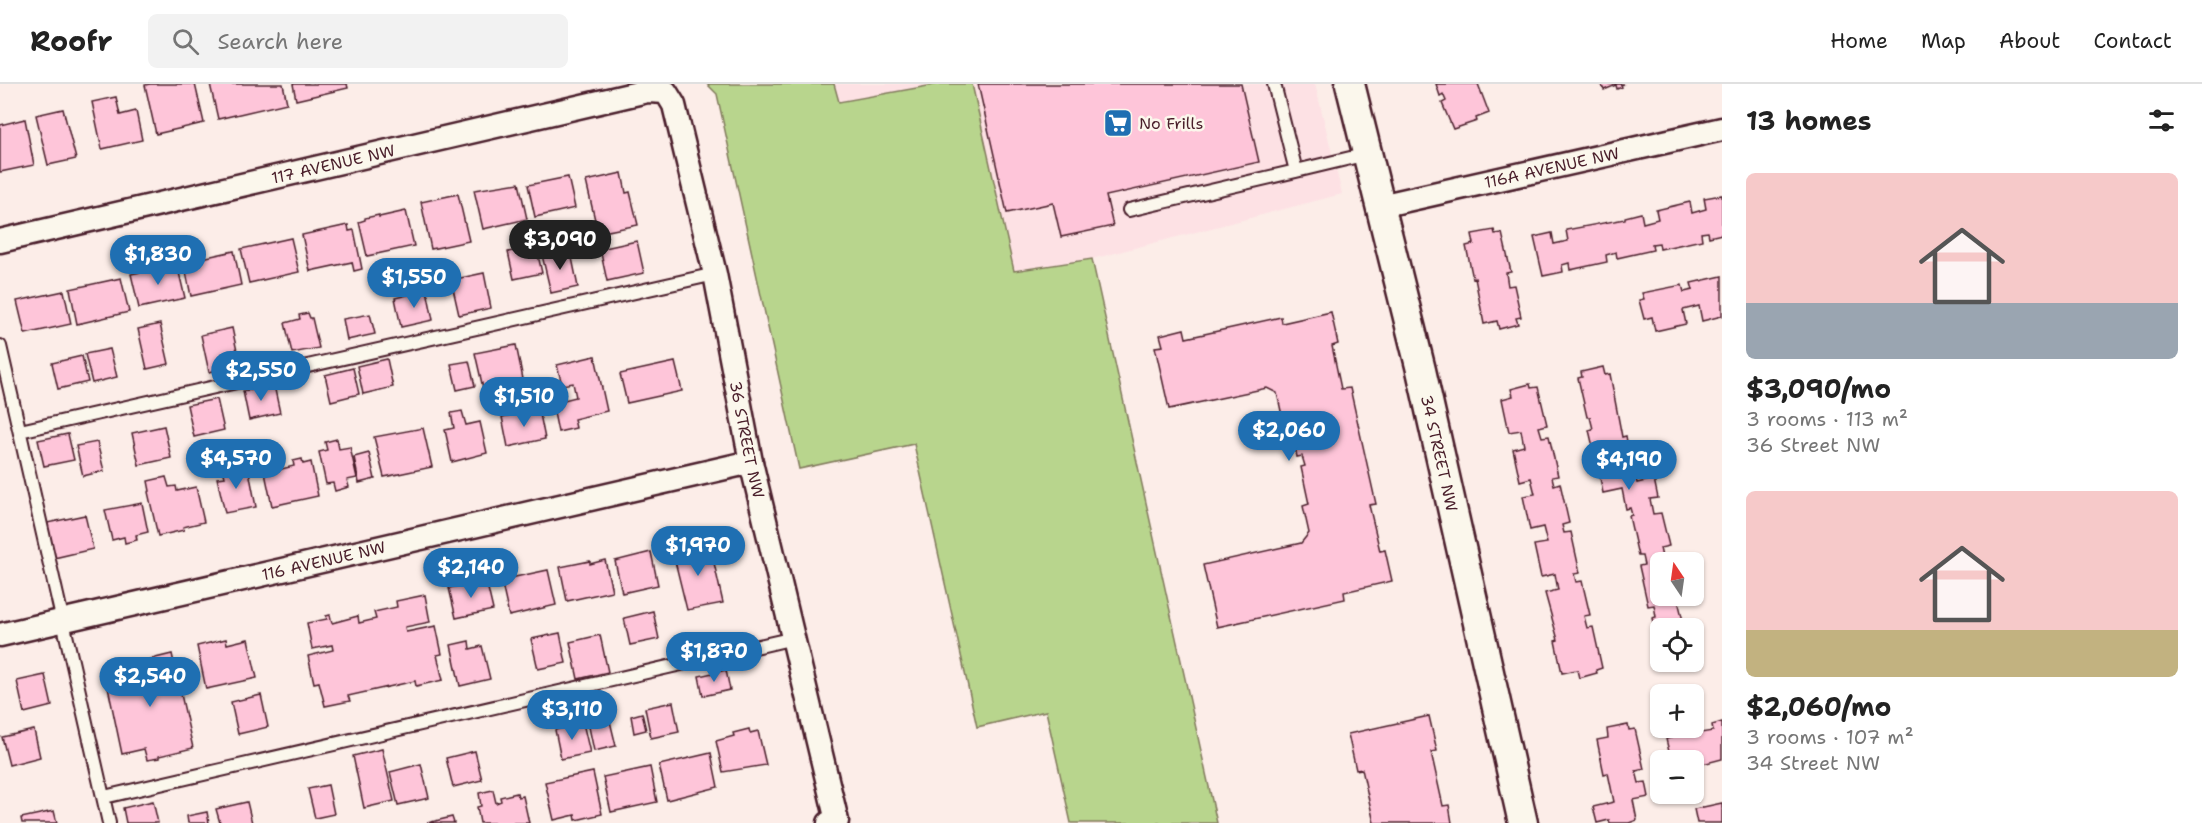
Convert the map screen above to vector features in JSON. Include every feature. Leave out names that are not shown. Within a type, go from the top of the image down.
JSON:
[{"type":"street","name":"34 STREET NW","points":[[1350,84],[1421,370],[1522,823]]},
{"type":"street","name":"117 AVENUE NW","points":[[0,241],[653,89]]},
{"type":"street","name":"36 STREET NW","points":[[653,89],[674,105],[715,274],[751,462],[794,638],[834,822]]},
{"type":"street","name":"116A AVENUE NW","points":[[1380,206],[1722,129]]},
{"type":"street","name":"116 AVENUE NW","points":[[0,635],[751,462]]},
{"type":"lane","points":[[1274,84],[1296,171]]},
{"type":"lane","points":[[1130,210],[1367,154]]},
{"type":"lane","points":[[20,431],[715,274]]},
{"type":"lane","points":[[0,346],[109,823]]},
{"type":"lane","points":[[104,798],[794,638]]},
{"type":"shaded area","points":[[834,84],[939,84],[838,102]]},
{"type":"shaded area","points":[[972,84],[1315,84],[1342,194],[1092,259],[1014,271]]},
{"type":"green space","points":[[707,84],[834,84],[839,102],[939,84],[972,84],[1014,271],[1092,259],[1217,823],[1071,823],[1046,711],[977,727],[914,444],[799,469],[717,94]]},
{"type":"building","points":[[195,84],[204,123],[156,134],[145,85]]},
{"type":"building","points":[[210,84],[283,84],[287,103],[218,119]]},
{"type":"building","points":[[293,84],[347,84],[348,88],[296,100]]},
{"type":"building","name":"No Frills","points":[[978,84],[1241,84],[1259,162],[1106,196],[1113,226],[1061,237],[1053,203],[1007,213]]},
{"type":"building","points":[[1436,84],[1478,84],[1489,113],[1476,118],[1477,121],[1453,129],[1442,103],[1446,101],[1443,94],[1440,96]]},
{"type":"building","points":[[1601,84],[1624,84],[1617,89],[1616,85],[1604,90]]},
{"type":"building","points":[[116,97],[120,115],[136,111],[142,140],[102,149],[92,102]]},
{"type":"building","points":[[63,109],[76,159],[48,165],[36,115]]},
{"type":"building","points":[[25,119],[34,165],[0,172],[0,125]]},
{"type":"building","points":[[622,173],[626,193],[630,192],[638,225],[598,233],[586,181]]},
{"type":"building","points":[[568,177],[575,208],[535,217],[528,185]]},
{"type":"building","points":[[519,183],[527,219],[483,229],[474,190]]},
{"type":"building","points":[[458,194],[469,241],[431,249],[421,202]]},
{"type":"building","points":[[1722,195],[1722,234],[1709,237],[1708,232],[1701,233],[1702,240],[1660,249],[1659,243],[1652,244],[1653,250],[1617,258],[1616,252],[1606,255],[1607,262],[1570,270],[1569,263],[1562,265],[1563,272],[1543,276],[1534,237],[1552,233],[1554,244],[1568,241],[1566,230],[1625,219],[1625,217],[1641,213],[1643,223],[1658,219],[1656,210],[1690,202],[1692,213],[1706,209],[1704,198]]},
{"type":"building","points":[[406,211],[414,246],[367,256],[359,222],[365,218]]},
{"type":"building","points":[[348,225],[349,231],[354,230],[362,269],[354,271],[352,262],[310,271],[302,235]]},
{"type":"building","points":[[1494,230],[1495,234],[1502,233],[1511,272],[1506,273],[1508,286],[1514,285],[1521,317],[1516,318],[1518,324],[1499,329],[1497,321],[1484,324],[1466,246],[1474,244],[1472,234]]},
{"type":"building","points":[[291,238],[299,272],[249,283],[241,249]]},
{"type":"building","points":[[637,241],[644,273],[607,281],[600,249]]},
{"type":"building","points":[[536,246],[542,273],[514,279],[508,252]]},
{"type":"building","points":[[570,248],[578,287],[551,293],[542,255]]},
{"type":"building","points":[[234,251],[241,285],[191,296],[184,262]]},
{"type":"building","points":[[177,264],[185,298],[139,308],[131,274]]},
{"type":"building","points":[[484,273],[491,308],[459,315],[451,280]]},
{"type":"building","points":[[1722,276],[1722,316],[1702,321],[1699,306],[1683,310],[1686,324],[1655,331],[1652,317],[1644,319],[1639,300],[1644,299],[1642,293],[1682,285],[1684,292],[1693,290],[1691,283]]},
{"type":"building","points":[[121,278],[129,312],[77,324],[70,289]]},
{"type":"building","points":[[427,290],[433,320],[401,327],[395,298]]},
{"type":"building","points":[[64,291],[71,324],[25,334],[17,301]]},
{"type":"building","points":[[1331,312],[1338,344],[1332,346],[1341,389],[1350,388],[1376,504],[1369,505],[1380,551],[1385,550],[1392,581],[1344,592],[1345,599],[1217,627],[1203,565],[1301,543],[1309,533],[1303,506],[1309,504],[1301,467],[1305,466],[1302,456],[1297,457],[1289,418],[1283,420],[1277,393],[1267,388],[1169,409],[1155,347],[1163,346],[1160,335],[1184,329],[1186,338],[1281,317],[1282,323]]},
{"type":"building","points":[[308,313],[312,318],[319,348],[292,353],[285,323],[300,319],[299,315]]},
{"type":"building","points":[[370,314],[375,334],[347,340],[343,319]]},
{"type":"building","points":[[160,324],[169,364],[147,369],[138,329]]},
{"type":"building","points":[[232,328],[240,365],[209,372],[201,335]]},
{"type":"building","points":[[516,345],[523,379],[483,388],[475,353]]},
{"type":"building","points":[[110,349],[117,377],[92,383],[85,354]]},
{"type":"building","points":[[82,356],[88,382],[58,389],[52,363]]},
{"type":"building","points":[[595,356],[607,411],[574,419],[576,428],[558,432],[552,403],[576,397],[573,383],[562,385],[557,365]]},
{"type":"building","points":[[387,359],[393,387],[363,394],[357,366]]},
{"type":"building","points":[[469,361],[475,386],[457,390],[451,364]]},
{"type":"building","points":[[675,362],[682,391],[627,403],[620,374]]},
{"type":"building","points":[[1603,367],[1605,375],[1610,374],[1622,437],[1626,436],[1629,454],[1623,455],[1626,470],[1633,468],[1637,483],[1654,479],[1658,498],[1650,499],[1653,514],[1661,513],[1669,546],[1660,548],[1661,552],[1650,552],[1650,606],[1648,606],[1639,566],[1644,565],[1642,556],[1638,556],[1629,516],[1632,515],[1630,508],[1626,509],[1622,489],[1603,493],[1599,473],[1605,471],[1603,463],[1597,464],[1589,430],[1593,429],[1590,417],[1587,417],[1578,378],[1582,377],[1581,372]]},
{"type":"building","points":[[353,368],[359,394],[331,401],[325,375]]},
{"type":"building","points":[[1530,384],[1531,388],[1538,387],[1547,425],[1539,427],[1542,437],[1549,436],[1558,476],[1552,477],[1554,485],[1560,483],[1569,523],[1562,525],[1564,533],[1571,532],[1580,573],[1574,574],[1576,582],[1582,581],[1590,615],[1584,616],[1587,628],[1593,627],[1602,668],[1596,670],[1597,673],[1579,678],[1577,670],[1562,673],[1555,641],[1558,640],[1545,593],[1558,590],[1555,574],[1541,577],[1534,545],[1547,543],[1543,527],[1530,530],[1523,496],[1535,494],[1531,478],[1520,481],[1513,449],[1524,446],[1521,430],[1509,432],[1502,399],[1513,396],[1511,389]]},
{"type":"building","points":[[274,385],[280,413],[249,420],[243,391]]},
{"type":"building","points":[[217,399],[224,430],[194,437],[187,405]]},
{"type":"building","points":[[539,409],[545,439],[508,447],[502,417]]},
{"type":"building","points":[[462,411],[466,425],[480,422],[487,453],[452,462],[445,430],[454,428],[451,413]]},
{"type":"building","points":[[164,426],[171,458],[139,465],[132,433]]},
{"type":"building","points":[[423,428],[432,467],[384,477],[374,437]]},
{"type":"building","points":[[68,434],[74,460],[44,466],[38,440]]},
{"type":"building","points":[[337,439],[339,449],[350,447],[357,478],[347,480],[349,487],[335,491],[333,483],[326,484],[319,452],[327,450],[325,442]]},
{"type":"building","points":[[97,442],[104,471],[83,476],[76,446]]},
{"type":"building","points":[[369,453],[375,479],[359,483],[354,457]]},
{"type":"building","points":[[302,459],[303,464],[311,462],[318,496],[272,506],[265,473],[294,466],[293,461]]},
{"type":"building","points":[[239,466],[240,473],[249,471],[256,507],[225,513],[217,478],[225,477],[223,469]]},
{"type":"building","points":[[166,477],[169,487],[176,486],[177,491],[196,487],[204,522],[183,527],[184,530],[158,536],[148,492],[150,491],[148,481]]},
{"type":"building","points":[[142,503],[148,532],[136,535],[137,540],[125,543],[124,537],[112,540],[105,510]]},
{"type":"building","points":[[85,515],[93,549],[54,558],[47,523]]},
{"type":"building","points":[[697,544],[698,548],[710,545],[723,603],[687,610],[673,553]]},
{"type":"building","points":[[651,552],[658,585],[622,593],[615,561]]},
{"type":"building","points":[[605,560],[612,591],[567,601],[560,567]]},
{"type":"building","points":[[548,570],[556,605],[509,616],[501,580]]},
{"type":"building","points":[[486,580],[493,610],[456,618],[449,588]]},
{"type":"building","points":[[425,595],[430,622],[405,627],[406,632],[436,626],[442,654],[437,655],[443,680],[416,686],[415,681],[348,696],[350,701],[325,706],[319,682],[314,683],[308,656],[333,650],[332,645],[312,649],[307,623],[327,619],[326,616],[330,615],[332,623],[358,616],[359,623],[376,619],[374,612],[397,607],[396,601]]},
{"type":"building","points":[[1654,606],[1679,606],[1682,618],[1652,618],[1656,617]]},
{"type":"building","points":[[653,611],[659,639],[630,645],[624,618]]},
{"type":"building","points":[[560,633],[566,663],[538,669],[531,639]]},
{"type":"building","points":[[600,635],[608,672],[578,679],[570,642]]},
{"type":"building","points":[[226,639],[227,644],[248,639],[257,678],[206,689],[197,646]]},
{"type":"building","points":[[469,641],[470,649],[482,646],[490,679],[460,686],[451,645]]},
{"type":"building","points":[[172,654],[193,748],[147,760],[144,749],[122,754],[106,678],[127,673],[125,662],[139,660],[139,662]]},
{"type":"building","points":[[726,670],[730,690],[703,696],[699,676]]},
{"type":"building","points":[[45,675],[52,706],[24,713],[17,681]]},
{"type":"building","points":[[261,695],[268,727],[238,734],[231,702]]},
{"type":"building","points":[[673,702],[679,732],[651,738],[645,708]]},
{"type":"building","points":[[642,713],[646,730],[634,733],[631,716]]},
{"type":"building","points":[[1429,716],[1437,751],[1431,752],[1443,806],[1449,805],[1452,823],[1374,823],[1362,769],[1356,770],[1348,734]]},
{"type":"building","points":[[609,717],[616,746],[594,751],[588,722]]},
{"type":"building","points":[[1722,722],[1722,759],[1704,764],[1704,750],[1669,750],[1666,739],[1704,738],[1704,732],[1713,731],[1712,725]]},
{"type":"building","points":[[583,723],[590,753],[561,759],[555,730]]},
{"type":"building","points":[[1628,725],[1629,730],[1635,729],[1644,769],[1636,771],[1639,783],[1646,782],[1649,797],[1633,800],[1637,820],[1629,823],[1610,823],[1609,820],[1597,823],[1593,807],[1614,802],[1608,773],[1604,774],[1597,740],[1608,738],[1607,729]]},
{"type":"building","points":[[749,729],[750,733],[758,731],[766,765],[723,772],[716,741]]},
{"type":"building","points":[[34,730],[40,757],[9,765],[2,737]]},
{"type":"building","points":[[382,749],[394,801],[364,808],[353,756]]},
{"type":"building","points":[[475,751],[482,780],[453,787],[446,758]]},
{"type":"building","points":[[711,753],[718,787],[667,800],[659,765]]},
{"type":"building","points":[[421,764],[429,798],[398,805],[390,772]]},
{"type":"building","points":[[650,767],[657,802],[611,812],[603,777]]},
{"type":"building","points":[[593,772],[602,814],[576,820],[575,815],[554,820],[545,782]]},
{"type":"building","points":[[328,785],[334,814],[315,818],[308,789]]},
{"type":"building","points":[[493,790],[496,803],[501,801],[500,797],[517,793],[518,797],[523,796],[529,823],[480,823],[477,807],[481,806],[479,793]]},
{"type":"building","points":[[153,801],[158,823],[126,823],[123,808]]},
{"type":"building","points":[[247,802],[252,823],[220,823],[216,809]]},
{"type":"building","points":[[1722,803],[1722,823],[1697,823],[1694,809]]},
{"type":"building","points":[[54,811],[57,823],[22,823],[21,818]]},
{"type":"building","points":[[207,812],[209,823],[188,823],[187,816]]},
{"type":"building","points":[[452,817],[454,823],[427,823]]},
{"type":"place","name":"No Frills","points":[[1118,123]]}]
